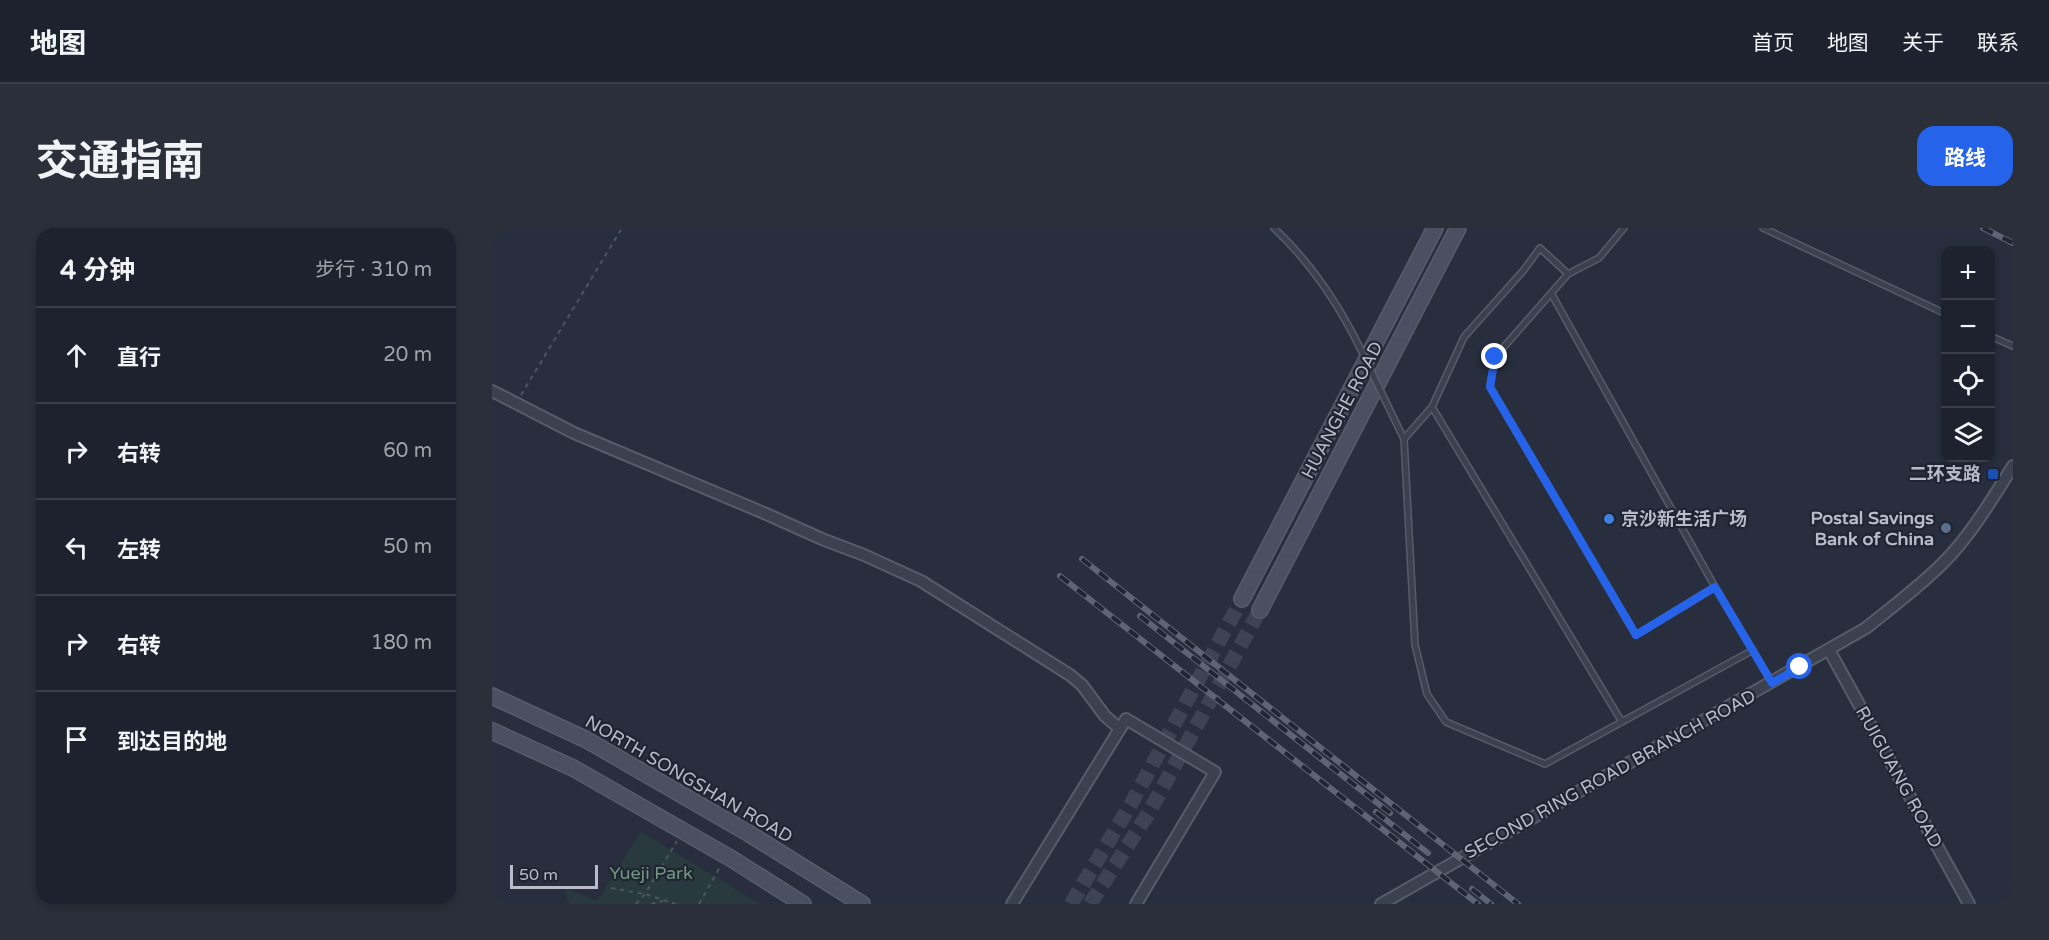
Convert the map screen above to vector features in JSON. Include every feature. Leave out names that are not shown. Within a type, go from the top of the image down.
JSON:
[{"type":"main road","name":"HUANGHE ROAD","points":[[1242,599],[1435,228]]},
{"type":"main road","name":"HUANGHE ROAD","points":[[1260,610],[1458,228]]},
{"type":"main road","name":"NORTH SONGSHAN ROAD","points":[[492,696],[587,740],[748,833],[862,904]]},
{"type":"main road","points":[[492,730],[573,768],[726,856],[803,904]]},
{"type":"street","points":[[492,391],[574,433],[921,581],[1070,675],[1082,685],[1105,716],[1120,729]]},
{"type":"street","name":"SECOND RING ROAD BRANCH ROAD","points":[[1381,904],[1866,628],[1906,597],[1944,562],[1983,513],[2013,466]]},
{"type":"street","name":"RUIGUANG ROAD","points":[[1829,650],[1969,904]]},
{"type":"street","points":[[1012,904],[1126,719],[1215,772],[1136,904]]},
{"type":"lane","points":[[1274,228],[1299,252],[1345,317],[1404,439],[1415,645],[1427,694],[1446,722],[1545,764],[1753,650]]},
{"type":"lane","points":[[1624,228],[1599,258],[1568,274],[1495,357],[1490,387],[1636,635],[1715,587]]},
{"type":"lane","points":[[1763,228],[1941,312]]},
{"type":"lane","points":[[1404,439],[1432,407],[1464,338],[1540,248],[1568,274]]},
{"type":"lane","points":[[1551,293],[1715,587],[1772,683]]},
{"type":"lane","points":[[1995,338],[2013,346]]},
{"type":"lane","points":[[1432,407],[1622,722]]},
{"type":"path","points":[[516,404],[622,228]]},
{"type":"path","points":[[636,904],[645,894],[683,831]]},
{"type":"path","points":[[699,904],[726,856]]},
{"type":"path","points":[[611,888],[645,894],[676,904]]},
{"type":"path","points":[[651,904],[664,900]]},
{"type":"green space","name":"Yueji Park","points":[[641,832],[760,904],[569,904],[564,888],[597,901]]},
{"type":"tunnel","points":[[1071,904],[1131,804],[1242,599]]},
{"type":"tunnel","points":[[1090,904],[1148,814],[1260,610]]},
{"type":"railway","points":[[1983,228],[2013,243]]},
{"type":"railway","points":[[1082,559],[1518,904]]},
{"type":"railway","points":[[1060,576],[1478,904]]},
{"type":"railway","points":[[1140,616],[1390,813]]},
{"type":"railway","points":[[1376,812],[1428,853]]},
{"type":"railway","points":[[1472,889],[1491,904]]},
{"type":"place","name":"二环支路","points":[[1993,474]]},
{"type":"place","name":"京沙新生活广场","points":[[1609,519]]},
{"type":"place","name":"Postal Savings Bank of China","points":[[1946,528]]},
{"type":"route","points":[[1495,357],[1490,387],[1636,635],[1715,587],[1772,683],[1800,667]]}]
